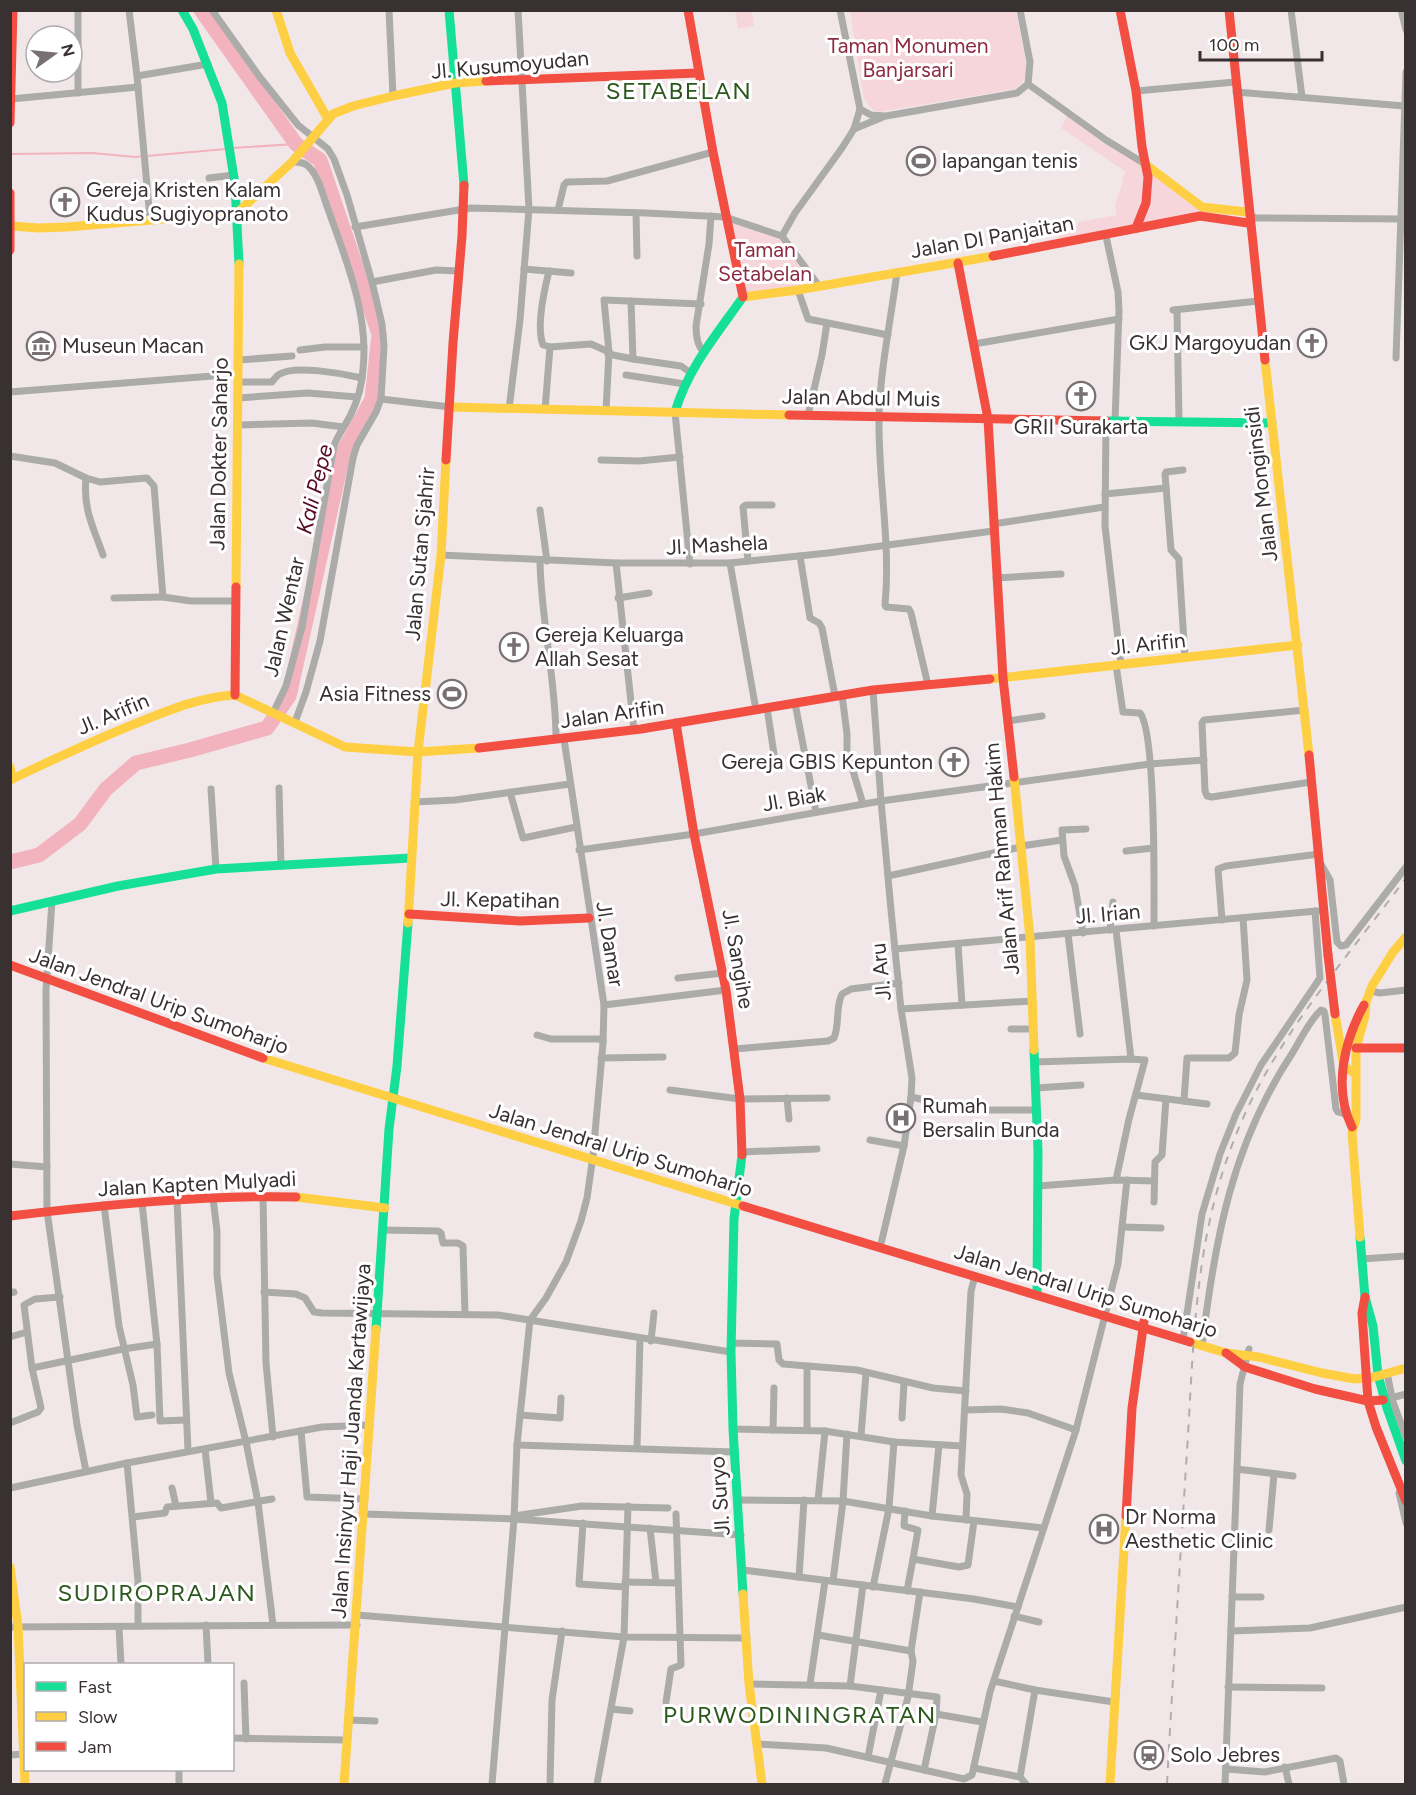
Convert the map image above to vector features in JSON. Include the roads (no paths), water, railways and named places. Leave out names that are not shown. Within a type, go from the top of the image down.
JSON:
[{"type":"main road","points":[[10,123],[13,10]]},
{"type":"main road","name":"Jalan Dokter Saharjo","points":[[182,10],[193,29],[222,103],[234,175],[237,213],[240,271],[235,695]]},
{"type":"main road","points":[[276,10],[279,26],[293,56],[328,119]]},
{"type":"main road","name":"Jalan Sutan Sjahrir","points":[[392,1099],[397,1066],[409,914],[418,752],[441,555],[463,208],[462,155],[449,10]]},
{"type":"main road","points":[[675,412],[684,384],[743,297],[712,152],[688,10]]},
{"type":"main road","points":[[1120,10],[1136,91],[1148,190],[1146,203],[1136,228]]},
{"type":"main road","name":"Jalan Monginsidi","points":[[1229,10],[1247,212],[1252,220],[1258,301],[1321,864],[1320,910],[1344,1067]]},
{"type":"main road","name":"Jl. Kusumoyudan","points":[[237,213],[292,162],[333,114],[346,108],[455,83],[523,78],[698,73]]},
{"type":"main road","points":[[1145,164],[1201,211],[1247,212]]},
{"type":"main road","points":[[10,193],[10,250]]},
{"type":"main road","name":"Jalan DI Panjaitan","points":[[743,297],[798,290],[1106,236],[1201,211],[1252,220]]},
{"type":"main road","points":[[11,226],[48,228],[237,213]]},
{"type":"main road","name":"Jalan Arif Rahman Hakim","points":[[958,263],[988,419],[1002,678],[1030,938],[1037,1110],[1037,1295]]},
{"type":"main road","name":"Jalan Abdul Muis","points":[[450,407],[1272,423]]},
{"type":"main road","name":"Jl. Arifin","points":[[1002,678],[1298,645]]},
{"type":"main road","name":"Jalan Arifin","points":[[235,695],[345,747],[418,752],[464,750],[634,730],[873,690],[1002,678]]},
{"type":"main road","name":"Jl. Arifin","points":[[11,780],[99,738],[157,714],[207,697],[235,695]]},
{"type":"main road","name":"Jl. Sangihe","points":[[676,723],[694,834],[723,972],[734,1049],[740,1099],[742,1152],[736,1204]]},
{"type":"main road","points":[[10,767],[11,780]]},
{"type":"main road","points":[[10,911],[170,876],[216,869],[411,858]]},
{"type":"main road","name":"Jl. Kepatihan","points":[[409,914],[520,921],[589,918]]},
{"type":"main road","points":[[1406,938],[1393,952],[1353,1026],[1344,1067],[1344,1114],[1352,1127],[1365,1297],[1362,1313],[1368,1401],[1406,1501]]},
{"type":"main road","name":"Jalan Jendral Urip Sumoharjo","points":[[10,966],[287,1067],[592,1158],[880,1248],[975,1276],[988,1276],[1037,1295],[1144,1324],[1183,1340],[1226,1353],[1245,1367],[1277,1377],[1337,1395],[1368,1401],[1388,1399]]},
{"type":"main road","points":[[1352,1127],[1356,1119],[1356,1048],[1365,1016],[1366,1002]]},
{"type":"main road","points":[[1356,1048],[1406,1048]]},
{"type":"main road","points":[[1344,1067],[1355,1073]]},
{"type":"main road","name":"Jalan Insinyur Haji Juanda Kartawijaya","points":[[344,1785],[357,1625],[392,1099]]},
{"type":"main road","name":"Jalan Kapten Mulyadi","points":[[10,1216],[104,1205],[263,1196],[307,1197],[385,1208]]},
{"type":"main road","name":"Jl. Suryo","points":[[736,1204],[731,1347],[734,1452],[739,1500],[749,1684],[762,1785]]},
{"type":"main road","points":[[1365,1297],[1372,1312],[1388,1399],[1406,1461]]},
{"type":"main road","points":[[1110,1785],[1132,1408],[1144,1324]]},
{"type":"main road","name":"Jalan Jendral Urip Sumoharjo","points":[[1226,1353],[1249,1351],[1328,1374],[1366,1379]]},
{"type":"main road","points":[[1277,1377],[1281,1362]]},
{"type":"main road","points":[[1366,1379],[1406,1368]]},
{"type":"main road","points":[[1387,1454],[1403,1449]]},
{"type":"main road","points":[[10,1567],[24,1748]]},
{"type":"street","points":[[78,10],[78,93]]},
{"type":"street","points":[[129,10],[150,219]]},
{"type":"street","points":[[212,10],[259,76],[298,125],[334,159],[372,282],[384,336],[381,399],[357,445],[353,458],[320,641],[306,692],[294,722]]},
{"type":"street","points":[[389,10],[393,96]]},
{"type":"street","points":[[508,409],[529,209],[518,10]]},
{"type":"street","points":[[782,236],[795,213],[854,129],[860,109],[840,10]]},
{"type":"street","points":[[854,129],[886,116],[1017,93],[1028,84],[1030,62],[1020,10]]},
{"type":"street","points":[[1291,10],[1302,97]]},
{"type":"street","points":[[1401,10],[1406,30]]},
{"type":"street","points":[[137,76],[208,64]]},
{"type":"street","points":[[1396,358],[1401,340],[1406,72]]},
{"type":"street","points":[[1136,91],[1235,82]]},
{"type":"street","points":[[1028,84],[1106,140],[1145,164]]},
{"type":"street","points":[[11,99],[138,87]]},
{"type":"street","points":[[1236,93],[1405,105]]},
{"type":"street","points":[[860,109],[871,115],[886,116]]},
{"type":"street","points":[[558,210],[564,185],[567,182],[619,179],[712,152]]},
{"type":"street","name":"Jalan Wentar","points":[[275,712],[286,686],[302,627],[334,446],[352,412],[357,397],[362,378],[364,347],[357,297],[350,268],[316,177],[307,164],[292,162]]},
{"type":"street","points":[[209,178],[234,175]]},
{"type":"street","points":[[355,227],[463,208],[725,217],[782,236],[819,286]]},
{"type":"street","points":[[636,213],[637,256]]},
{"type":"street","points":[[704,352],[700,349],[696,337],[696,326],[701,304],[711,216]]},
{"type":"street","points":[[1252,220],[1404,219]]},
{"type":"street","points":[[1106,236],[1118,292],[1119,319],[1104,507],[1123,712],[1139,712],[1145,722],[1150,764],[1154,926]]},
{"type":"street","points":[[524,269],[571,273]]},
{"type":"street","points":[[372,282],[436,270],[459,271]]},
{"type":"street","points":[[549,271],[542,310],[541,340],[543,345],[550,347],[591,344],[608,353],[633,360],[681,366],[691,373]]},
{"type":"street","points":[[897,272],[879,416],[886,545],[885,606],[909,609],[911,612],[928,685]]},
{"type":"street","points":[[798,290],[808,319],[888,335]]},
{"type":"street","points":[[606,411],[608,353],[604,300],[701,304]]},
{"type":"street","points":[[631,301],[633,360]]},
{"type":"street","points":[[1179,422],[1175,310],[1258,301]]},
{"type":"street","points":[[974,344],[1119,319]]},
{"type":"street","points":[[808,415],[827,323]]},
{"type":"street","points":[[300,350],[325,347],[364,347]]},
{"type":"street","points":[[545,410],[550,347]]},
{"type":"street","points":[[238,360],[292,356]]},
{"type":"street","points":[[10,392],[238,378],[272,382],[280,374],[303,370],[362,378]]},
{"type":"street","points":[[626,375],[684,384]]},
{"type":"street","points":[[238,398],[308,393],[357,397]]},
{"type":"street","points":[[381,399],[450,407]]},
{"type":"street","points":[[675,412],[690,564]]},
{"type":"street","points":[[238,425],[312,423],[343,427]]},
{"type":"street","points":[[10,456],[56,463],[86,478],[100,482],[141,477],[152,482],[163,597]]},
{"type":"street","points":[[601,460],[639,461],[680,457]]},
{"type":"street","points":[[1183,470],[1165,473],[1171,550],[1179,559],[1185,657]]},
{"type":"street","points":[[86,478],[89,520],[103,555]]},
{"type":"street","points":[[1105,494],[1166,488]]},
{"type":"street","points":[[748,561],[743,507],[772,505]]},
{"type":"street","name":"Jl. Mashela","points":[[441,555],[616,563],[730,563],[886,545],[1104,507]]},
{"type":"street","name":"Jl. Damar","points":[[530,1320],[546,1298],[566,1262],[587,1198],[603,1041],[604,1005],[570,784],[560,739],[541,595],[544,561],[540,510]]},
{"type":"street","points":[[800,556],[810,618],[821,626],[848,734],[847,751],[863,804]]},
{"type":"street","points":[[616,563],[634,730]]},
{"type":"street","points":[[730,563],[756,710]]},
{"type":"street","points":[[996,578],[1061,574]]},
{"type":"street","points":[[618,598],[649,592]]},
{"type":"street","points":[[114,598],[163,597],[191,602],[235,602]]},
{"type":"street","name":"Jl. Aru","points":[[873,690],[895,949],[911,1071],[911,1097],[904,1146],[880,1248]]},
{"type":"street","points":[[795,703],[816,812]]},
{"type":"street","points":[[767,708],[774,754]]},
{"type":"street","points":[[1305,710],[1206,718],[1202,723],[1205,791],[1208,797],[1311,782]]},
{"type":"street","points":[[1008,721],[1042,716]]},
{"type":"street","name":"Jl. Biak","points":[[579,850],[694,834],[881,801],[1150,764],[1204,760]]},
{"type":"street","points":[[415,802],[455,800],[570,784]]},
{"type":"street","points":[[279,788],[281,866]]},
{"type":"street","points":[[211,789],[216,869]]},
{"type":"street","points":[[510,792],[523,838],[576,827]]},
{"type":"street","points":[[1083,933],[1075,886],[1065,860],[1062,829],[1086,830]]},
{"type":"street","points":[[888,876],[1062,840]]},
{"type":"street","points":[[1126,851],[1153,848]]},
{"type":"street","points":[[1222,920],[1218,869],[1319,854]]},
{"type":"street","points":[[1321,864],[1330,880],[1337,942],[1341,946],[1346,945],[1406,867]]},
{"type":"street","points":[[52,902],[47,979],[47,1211],[70,1361],[77,1425],[86,1471]]},
{"type":"street","points":[[1113,902],[1113,930],[1131,1059]]},
{"type":"street","points":[[1183,1340],[1202,1214],[1224,1144],[1236,1114],[1261,1065],[1320,978],[1320,910]]},
{"type":"street","name":"Jl. Irian","points":[[895,949],[1320,910]]},
{"type":"street","points":[[1184,1101],[1187,1058],[1228,1058],[1235,1053],[1239,1015],[1247,980],[1243,918]]},
{"type":"street","points":[[1068,934],[1080,1034]]},
{"type":"street","points":[[958,944],[962,1005]]},
{"type":"street","points":[[678,978],[723,972]]},
{"type":"street","points":[[734,1049],[828,1041],[834,1038],[837,1032],[838,1008],[842,994],[851,988],[899,983]]},
{"type":"street","points":[[604,1005],[726,990]]},
{"type":"street","points":[[1370,991],[1382,993],[1406,990]]},
{"type":"street","points":[[902,1009],[1032,1001]]},
{"type":"street","points":[[1202,1346],[1218,1235],[1235,1170],[1266,1097],[1321,1010],[1325,1015],[1336,1108],[1338,1112],[1344,1114]]},
{"type":"street","points":[[1011,1029],[1033,1029]]},
{"type":"street","points":[[537,1035],[550,1039],[598,1039],[603,1041]]},
{"type":"street","points":[[601,1058],[663,1057]]},
{"type":"street","points":[[1034,1062],[1131,1059],[1145,1061],[1116,1180]]},
{"type":"street","points":[[1036,1088],[1081,1085]]},
{"type":"street","points":[[670,1090],[740,1099],[827,1098]]},
{"type":"street","points":[[1136,1095],[1207,1104]]},
{"type":"street","points":[[911,1097],[973,1110],[1037,1110]]},
{"type":"street","points":[[787,1098],[789,1119]]},
{"type":"street","points":[[1154,1202],[1155,1160],[1162,1155],[1166,1099]]},
{"type":"street","points":[[870,1140],[904,1146]]},
{"type":"street","points":[[742,1152],[817,1149]]},
{"type":"street","points":[[10,1164],[47,1167]]},
{"type":"street","points":[[1038,1186],[1116,1180],[1154,1181]]},
{"type":"street","points":[[758,1744],[826,1748],[964,1779],[972,1775],[982,1722],[994,1681],[1076,1430],[1118,1264],[1127,1180]]},
{"type":"street","points":[[263,1196],[266,1363],[273,1437]]},
{"type":"street","points":[[213,1198],[217,1231],[217,1275],[229,1373],[258,1502],[273,1625]]},
{"type":"street","points":[[177,1200],[188,1451]]},
{"type":"street","points":[[142,1203],[157,1344],[160,1421],[186,1420]]},
{"type":"street","points":[[104,1205],[123,1349],[133,1384],[137,1417],[152,1416]]},
{"type":"street","points":[[1122,1227],[1161,1228]]},
{"type":"street","points":[[383,1230],[438,1231],[441,1233],[443,1243],[463,1246],[465,1314]]},
{"type":"street","points":[[1361,1259],[1406,1256]]},
{"type":"street","points":[[913,1559],[966,1566],[969,1562],[968,1494],[961,1475],[971,1291],[975,1276]]},
{"type":"street","points":[[264,1292],[296,1294],[305,1298],[314,1312],[498,1315],[651,1341],[731,1347],[777,1344],[781,1364],[843,1368],[933,1388],[966,1391]]},
{"type":"street","points":[[10,1423],[41,1410],[39,1390],[32,1368],[24,1310],[26,1303],[35,1299],[60,1298]]},
{"type":"street","points":[[651,1341],[654,1313]]},
{"type":"street","points":[[492,1785],[514,1517],[517,1445],[530,1320]]},
{"type":"street","points":[[10,1337],[27,1332]]},
{"type":"street","points":[[637,1449],[640,1339]]},
{"type":"street","points":[[32,1368],[157,1344]]},
{"type":"street","points":[[1225,1785],[1240,1384],[1249,1351]]},
{"type":"street","points":[[807,1366],[807,1430]]},
{"type":"street","points":[[861,1436],[867,1373]]},
{"type":"street","points":[[902,1418],[904,1382]]},
{"type":"street","points":[[773,1430],[774,1388]]},
{"type":"street","points":[[1406,1394],[1388,1399],[1406,1437]]},
{"type":"street","points":[[520,1415],[560,1418],[561,1398]]},
{"type":"street","points":[[965,1410],[1001,1409],[1019,1412],[1076,1430]]},
{"type":"street","points":[[10,1488],[188,1451],[322,1427],[370,1425]]},
{"type":"street","points":[[733,1429],[825,1431],[894,1442],[962,1446]]},
{"type":"street","points":[[301,1431],[307,1497],[365,1499]]},
{"type":"street","points":[[818,1500],[825,1431]]},
{"type":"street","points":[[810,1684],[843,1501],[847,1434]]},
{"type":"street","points":[[873,1587],[889,1508],[894,1442]]},
{"type":"street","points":[[517,1445],[734,1452]]},
{"type":"street","points":[[932,1516],[939,1445]]},
{"type":"street","points":[[205,1449],[211,1503]]},
{"type":"street","points":[[127,1463],[138,1581],[138,1626]]},
{"type":"street","points":[[1237,1469],[1293,1476]]},
{"type":"street","points":[[1269,1530],[1274,1474]]},
{"type":"street","points":[[1396,1475],[1406,1523]]},
{"type":"street","points":[[172,1488],[176,1506]]},
{"type":"street","points":[[133,1517],[165,1513],[166,1507],[218,1503],[221,1508],[272,1499]]},
{"type":"street","points":[[739,1500],[843,1501],[932,1516],[1043,1528]]},
{"type":"street","points":[[799,1577],[804,1500]]},
{"type":"street","points":[[514,1517],[582,1506],[668,1508]]},
{"type":"street","points":[[597,1785],[624,1636],[628,1506]]},
{"type":"street","points":[[905,1511],[904,1526],[918,1530],[907,1591]]},
{"type":"street","points":[[364,1514],[514,1517],[741,1535]]},
{"type":"street","points":[[666,1702],[671,1669],[681,1665],[675,1514]]},
{"type":"street","points":[[583,1524],[579,1583],[678,1583]]},
{"type":"street","points":[[650,1528],[656,1582]]},
{"type":"street","points":[[743,1570],[1018,1607]]},
{"type":"street","points":[[850,1686],[863,1585]]},
{"type":"street","points":[[885,1785],[895,1764],[910,1693],[913,1661],[911,1651],[920,1593]]},
{"type":"street","points":[[1232,1597],[1261,1597]]},
{"type":"street","points":[[1230,1631],[1310,1628],[1406,1607]]},
{"type":"street","points":[[357,1615],[624,1636],[747,1638]]},
{"type":"street","points":[[1014,1616],[1040,1622]]},
{"type":"street","points":[[206,1625],[208,1663]]},
{"type":"street","points":[[14,1627],[357,1625]]},
{"type":"street","points":[[118,1627],[121,1663]]},
{"type":"street","points":[[550,1785],[552,1700],[561,1631]]},
{"type":"street","points":[[818,1635],[911,1651]]},
{"type":"street","points":[[994,1681],[1035,1690],[1114,1701]]},
{"type":"street","points":[[244,1683],[246,1738]]},
{"type":"street","points":[[749,1684],[850,1686],[937,1697],[936,1714],[924,1770]]},
{"type":"street","points":[[1228,1687],[1322,1688]]},
{"type":"street","points":[[868,1756],[881,1690]]},
{"type":"street","points":[[1020,1777],[1035,1690]]},
{"type":"street","points":[[611,1709],[630,1711]]},
{"type":"street","points":[[936,1714],[982,1722]]},
{"type":"street","points":[[348,1720],[375,1721]]},
{"type":"street","points":[[234,1738],[347,1740]]},
{"type":"street","points":[[10,1755],[24,1748]]},
{"type":"street","points":[[1226,1769],[1264,1772],[1336,1758],[1340,1761],[1344,1785]]},
{"type":"street","points":[[1285,1767],[1289,1785]]},
{"type":"street","points":[[974,1768],[1020,1777],[1026,1785]]},
{"type":"waterway","name":"Kali Pepe","points":[[10,862],[39,855],[80,824],[106,789],[136,763],[267,728],[289,696],[344,450],[372,399],[379,334],[320,160],[296,144],[201,10]]},
{"type":"waterway","points":[[232,148],[296,144]]},
{"type":"waterway","points":[[10,154],[92,153],[135,157],[226,149]]},
{"type":"railway","points":[[1167,1784],[1192,1360],[1201,1273],[1218,1187],[1232,1144],[1251,1101],[1284,1042],[1323,986],[1406,878]]},
{"type":"place","name":"lapangan tenis","points":[[921,161]]},
{"type":"place","name":"Gereja Kristen Kalam Kudus Sugiyopranoto","points":[[65,202]]},
{"type":"place","name":"GKJ Margoyudan","points":[[1312,343]]},
{"type":"place","name":"Museun Macan","points":[[41,346]]},
{"type":"place","name":"GRII Surakarta","points":[[1081,396]]},
{"type":"place","name":"Gereja Keluarga Allah Sesat","points":[[514,647]]},
{"type":"place","name":"Asia Fitness","points":[[452,694]]},
{"type":"place","name":"Gereja GBIS Kepunton","points":[[954,762]]},
{"type":"place","name":"Rumah Bersalin Bunda","points":[[901,1118]]},
{"type":"place","name":"Dr Norma Aesthetic Clinic","points":[[1104,1529]]},
{"type":"place","name":"Solo Jebres","points":[[1149,1755]]},
{"type":"district","name":"SETABELAN","points":[[679,91]]},
{"type":"district","name":"SUDIROPRAJAN","points":[[157,1593]]},
{"type":"district","name":"PURWODININGRATAN","points":[[800,1715]]},
{"type":"park label","name":"Taman Monumen Banjarsari","points":[[908,58]]},
{"type":"park label","name":"Taman Setabelan","points":[[765,262]]}]
